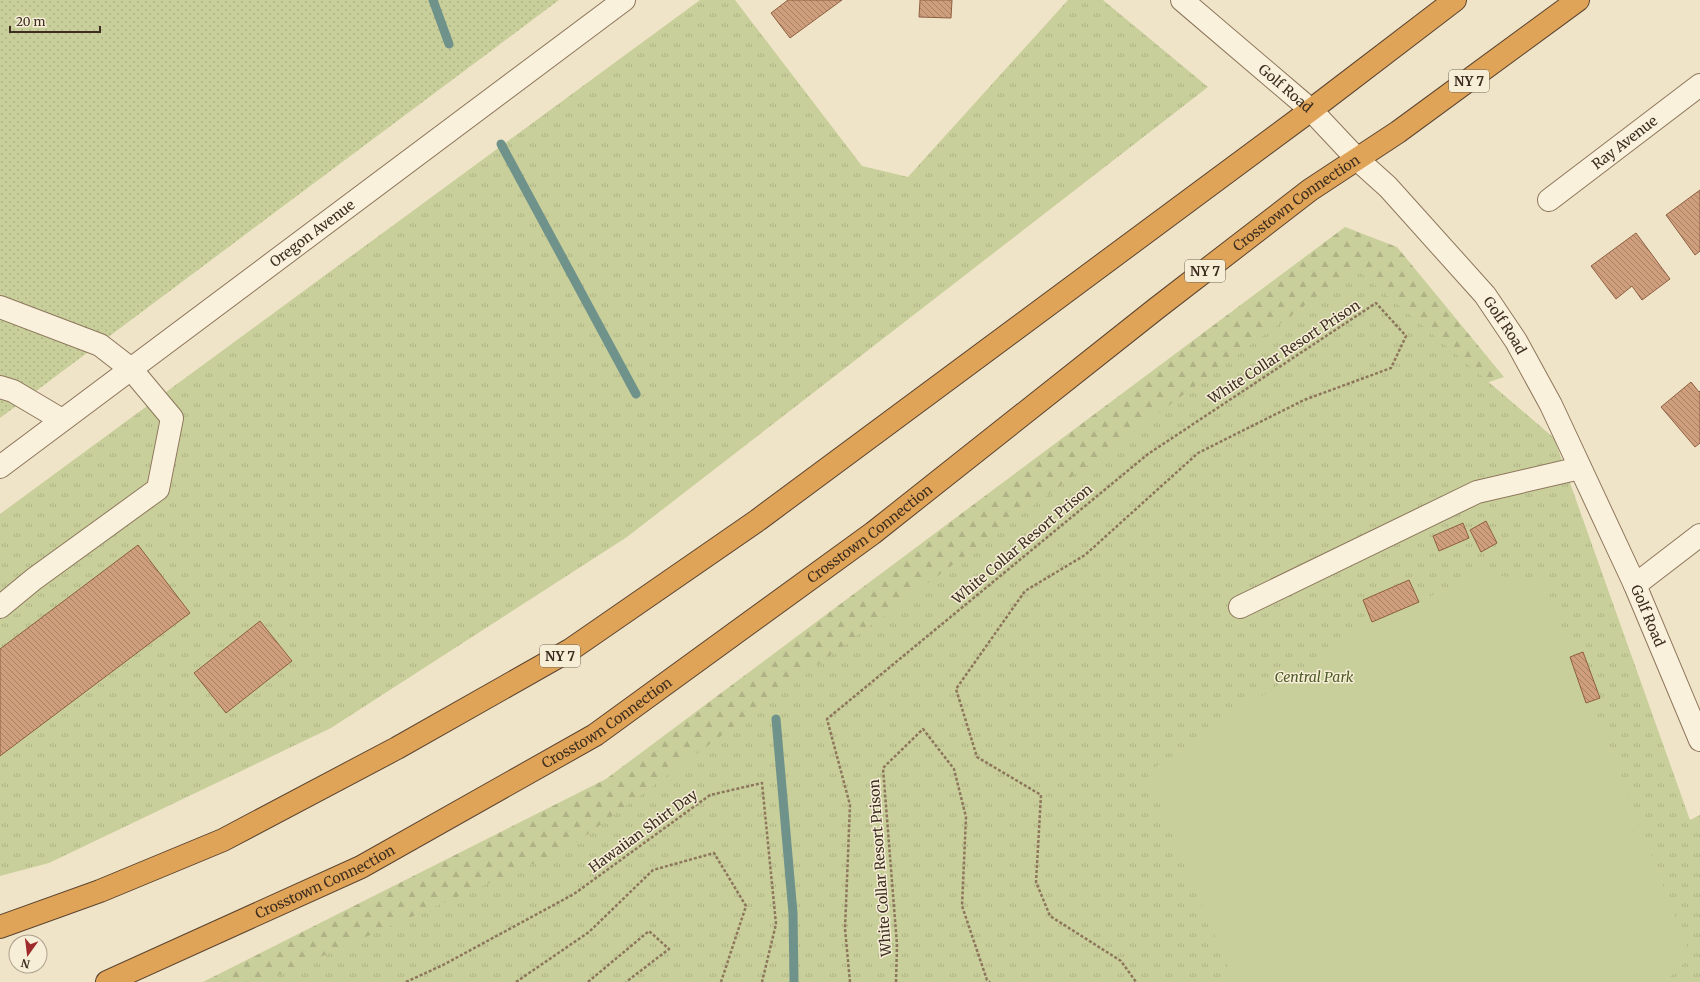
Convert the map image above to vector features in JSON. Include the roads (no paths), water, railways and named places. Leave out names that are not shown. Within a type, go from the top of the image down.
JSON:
[{"type":"highway","name":"NY 7","points":[[0,927],[100,892],[222,840],[397,748],[570,650],[758,520],[1311,110],[1455,0]]},
{"type":"highway","name":"Crosstown Connection","points":[[107,982],[361,867],[595,735],[873,533],[1287,207],[1310,190],[1358,160],[1398,132],[1578,0]]},
{"type":"street","name":"Oregon Avenue","points":[[0,467],[624,0]]},
{"type":"street","name":"Golf Road","points":[[1182,0],[1311,110],[1358,160],[1388,187],[1485,296],[1516,341],[1551,406],[1635,585],[1700,740]]},
{"type":"street","name":"Ray Avenue","points":[[1549,200],[1700,85]]},
{"type":"street","points":[[0,307],[100,345],[131,369],[172,418],[158,489],[34,579],[0,608]]},
{"type":"street","points":[[0,387],[13,391],[62,420]]},
{"type":"street","points":[[1240,607],[1477,492],[1580,468]]},
{"type":"street","points":[[1635,585],[1700,535]]},
{"type":"waterway","points":[[433,0],[449,44]]},
{"type":"waterway","points":[[501,144],[636,394]]},
{"type":"waterway","points":[[776,719],[793,913],[794,982]]},
{"type":"park label","name":"Central Park","points":[[1314,677]]}]
